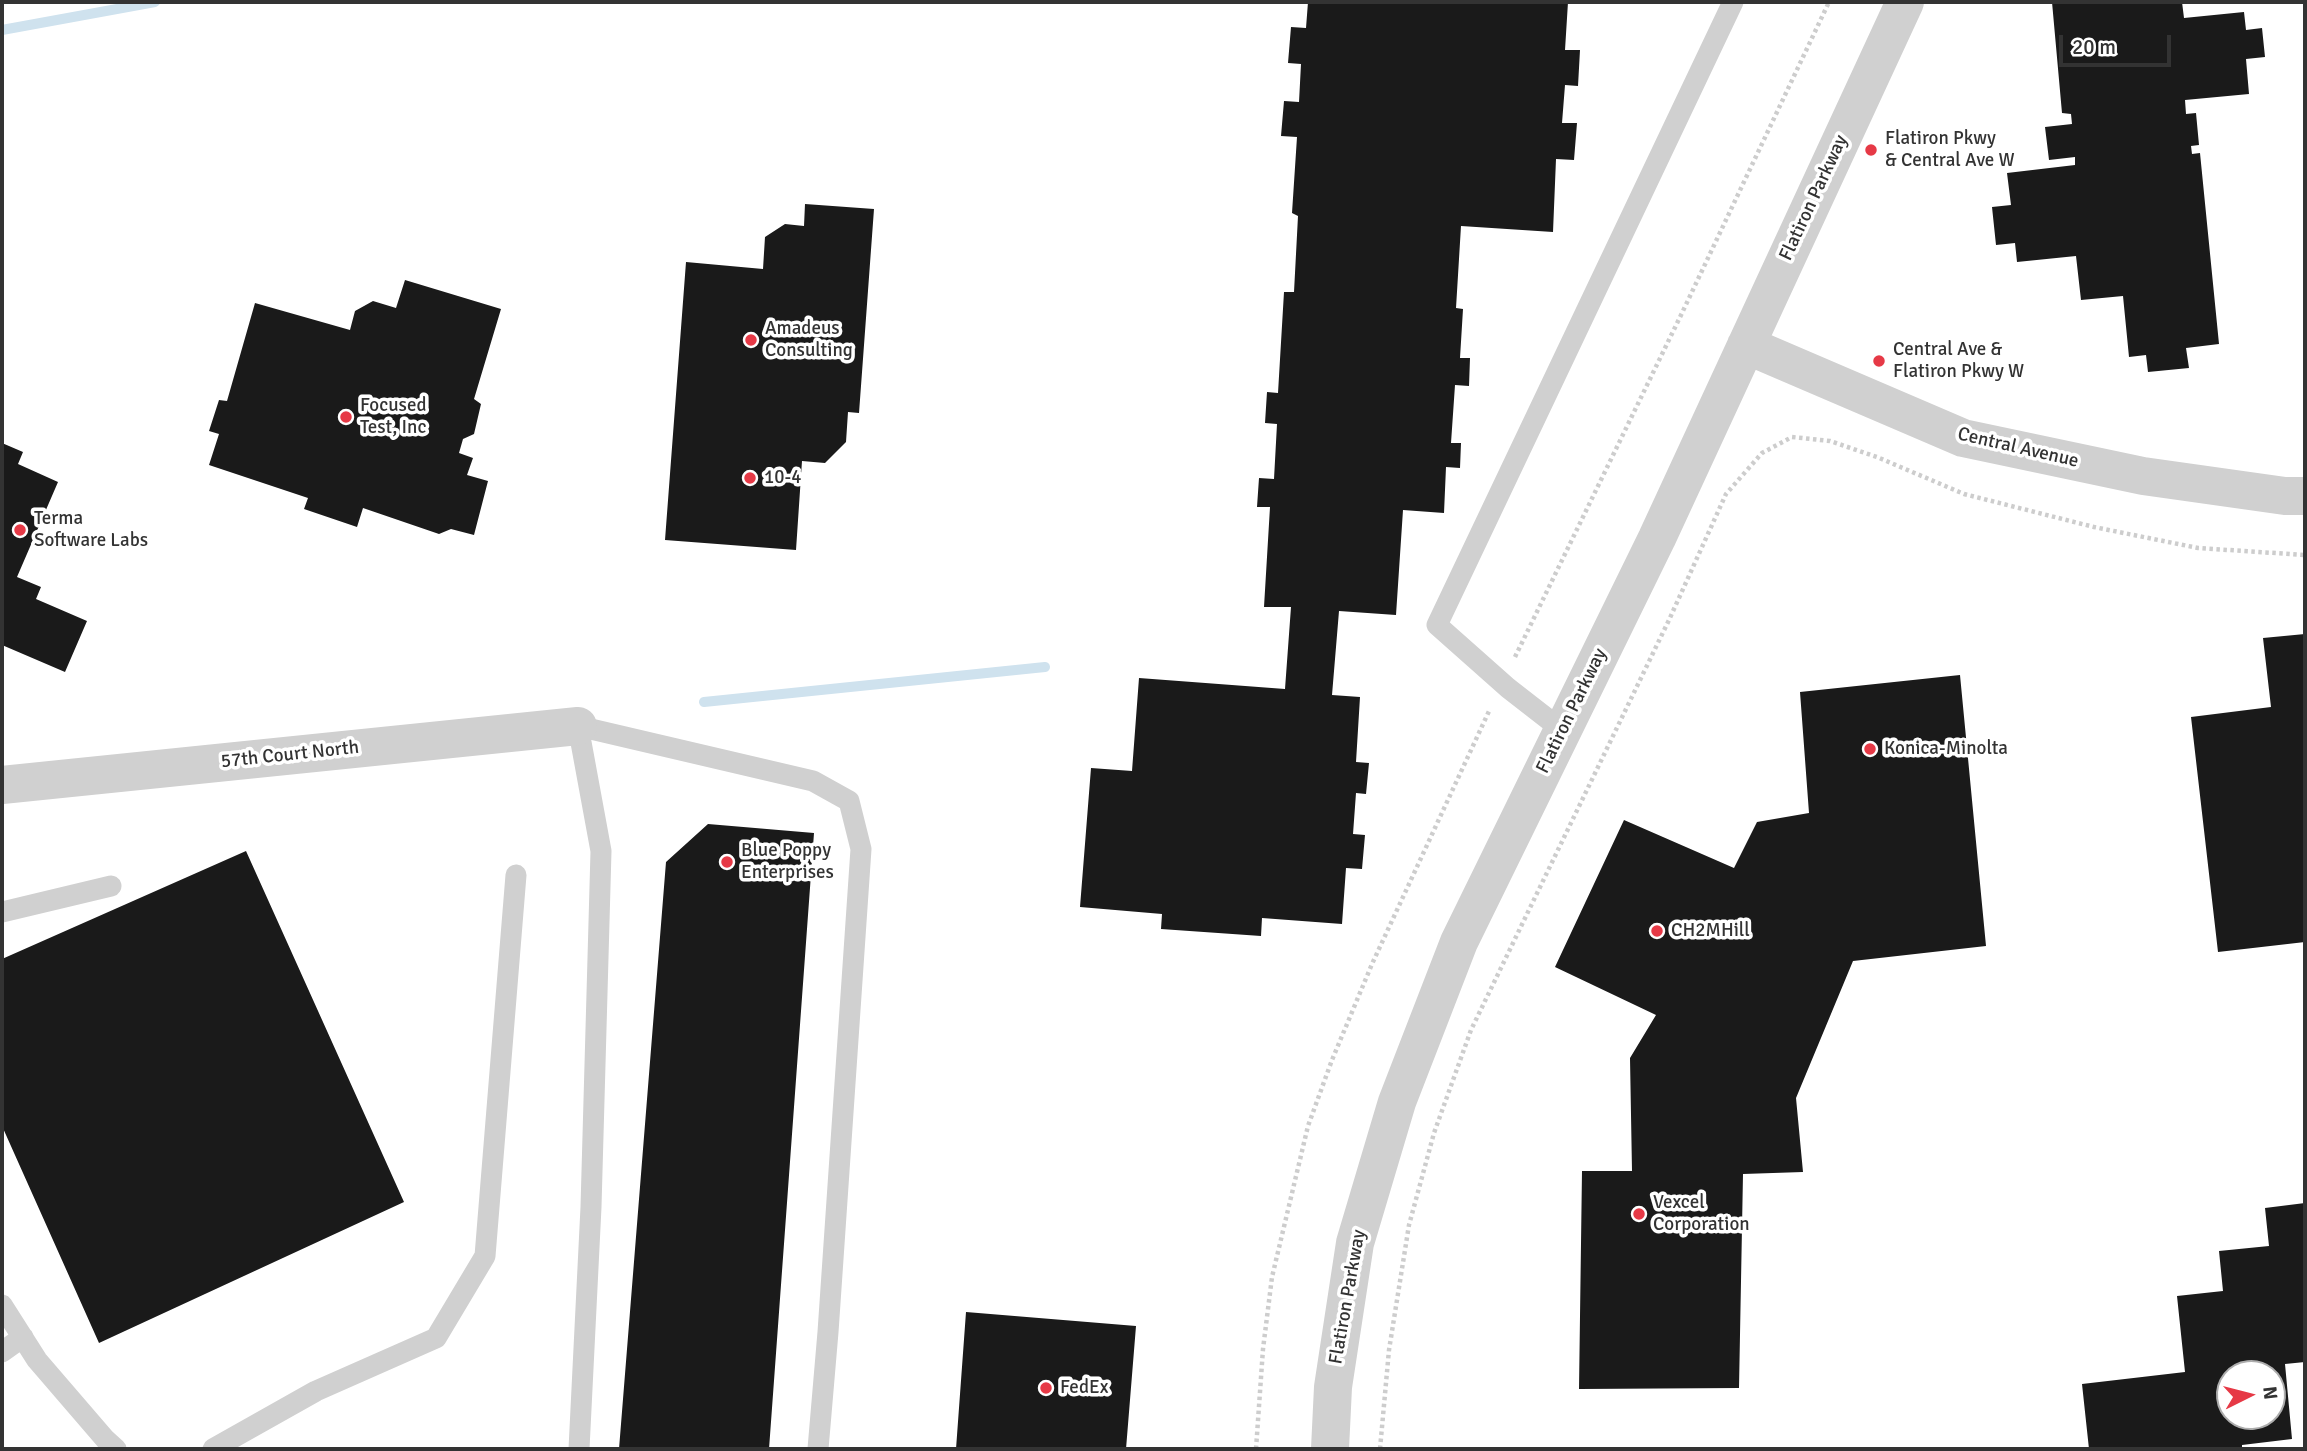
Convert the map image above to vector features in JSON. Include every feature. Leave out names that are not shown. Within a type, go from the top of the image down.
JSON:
[{"type":"street","name":"Flatiron Parkway","points":[[1330,1449],[1333,1387],[1355,1243],[1397,1102],[1459,942],[1657,538],[1905,2]]},
{"type":"street","name":"Central Avenue","points":[[1746,345],[1963,438],[2143,476],[2285,496],[2305,496]]},
{"type":"street","name":"57th Court North","points":[[2,785],[578,726]]},
{"type":"lane","points":[[1562,730],[1508,688],[1437,625],[1733,2]]},
{"type":"lane","points":[[579,1449],[591,1207],[601,851],[578,726],[813,781],[849,802],[861,849],[818,1449]]},
{"type":"lane","points":[[213,1449],[316,1391],[436,1338],[485,1256],[516,875]]},
{"type":"lane","points":[[2,912],[111,886]]},
{"type":"lane","points":[[2,1305],[37,1360],[116,1449]]},
{"type":"lane","points":[[2,1352],[23,1337]]},
{"type":"path","points":[[1380,1449],[1389,1350],[1409,1225],[1434,1133],[1471,1030],[1663,632],[1726,494],[1762,453],[1792,437],[1830,441],[1877,457],[1964,494],[2094,527],[2198,548],[2305,555]]},
{"type":"building","points":[[1308,2],[1568,2],[1565,50],[1580,50],[1578,86],[1565,85],[1562,123],[1577,123],[1574,160],[1556,159],[1553,232],[1461,226],[1456,308],[1463,309],[1460,358],[1470,358],[1469,386],[1455,385],[1451,443],[1461,443],[1460,468],[1446,467],[1444,513],[1403,510],[1396,615],[1339,611],[1332,695],[1360,697],[1356,762],[1369,763],[1366,794],[1356,793],[1353,834],[1365,835],[1362,869],[1346,868],[1342,924],[1262,918],[1261,936],[1161,929],[1162,914],[1080,907],[1091,768],[1132,771],[1139,678],[1285,689],[1291,607],[1264,607],[1270,507],[1257,507],[1259,478],[1274,479],[1277,424],[1265,423],[1267,392],[1278,393],[1284,292],[1294,292],[1298,216],[1292,213],[1297,137],[1281,136],[1284,101],[1299,102],[1301,64],[1288,63],[1291,27],[1306,28]]},
{"type":"building","points":[[2052,2],[2182,2],[2184,18],[2244,12],[2246,30],[2262,28],[2265,57],[2246,59],[2249,94],[2185,100],[2186,114],[2196,113],[2199,145],[2191,146],[2192,154],[2200,153],[2219,344],[2186,348],[2189,368],[2148,372],[2146,355],[2129,357],[2123,296],[2081,300],[2076,256],[2017,262],[2015,243],[1996,245],[1992,207],[2011,205],[2007,173],[2075,165],[2075,157],[2049,160],[2045,127],[2072,124],[2071,114],[2062,113]]},
{"type":"building","points":[[805,204],[874,209],[859,413],[848,412],[846,442],[825,463],[802,461],[796,550],[665,540],[686,262],[763,269],[765,237],[785,224],[804,226]]},
{"type":"building","name":"Focused Test, Inc","points":[[405,280],[501,309],[474,399],[481,404],[474,434],[463,439],[459,453],[473,458],[467,475],[488,481],[474,535],[451,529],[439,534],[363,508],[357,527],[304,509],[308,498],[209,465],[219,434],[209,431],[219,400],[227,401],[255,303],[350,330],[355,311],[373,301],[396,308]]},
{"type":"building","name":"Terma Software Labs","points":[[2,443],[23,452],[18,464],[58,482],[17,577],[41,587],[36,599],[87,621],[65,672],[2,645]]},
{"type":"building","points":[[2305,634],[2305,942],[2218,952],[2191,717],[2271,707],[2263,638]]},
{"type":"building","points":[[1960,675],[1986,946],[1853,961],[1796,1098],[1803,1172],[1743,1174],[1739,1388],[1579,1389],[1582,1171],[1632,1171],[1630,1058],[1656,1015],[1555,967],[1624,820],[1734,868],[1757,822],[1809,813],[1800,692]]},
{"type":"building","points":[[708,824],[814,833],[769,1449],[619,1449],[666,862]]},
{"type":"building","points":[[246,851],[404,1202],[99,1343],[2,1126],[2,959]]},
{"type":"building","points":[[2305,1203],[2305,1362],[2286,1364],[2286,1360],[2216,1360],[2216,1430],[2286,1430],[2286,1375],[2292,1439],[2242,1445],[2242,1449],[2089,1449],[2082,1384],[2185,1372],[2177,1296],[2223,1291],[2219,1251],[2269,1246],[2265,1208]]},
{"type":"building","name":"FedEx","points":[[966,1312],[1136,1326],[1126,1449],[956,1449]]},
{"type":"waterway","points":[[2,30],[155,2]]},
{"type":"waterway","points":[[704,702],[1045,667]]},
{"type":"place","name":"Flatiron Pkwy & Central Ave W","points":[[1871,150]]},
{"type":"place","name":"Amadeus Consulting","points":[[751,340]]},
{"type":"place","name":"Central Ave & Flatiron Pkwy W","points":[[1879,361]]},
{"type":"place","name":"Focused Test, Inc","points":[[346,417]]},
{"type":"place","name":"10-4","points":[[750,478]]},
{"type":"place","name":"Terma Software Labs","points":[[20,530]]},
{"type":"place","name":"Konica-Minolta","points":[[1870,749]]},
{"type":"place","name":"Blue Poppy Enterprises","points":[[727,862]]},
{"type":"place","name":"CH2MHill","points":[[1657,931]]},
{"type":"place","name":"Vexcel Corporation","points":[[1639,1214]]},
{"type":"place","name":"FedEx","points":[[1046,1388]]}]
